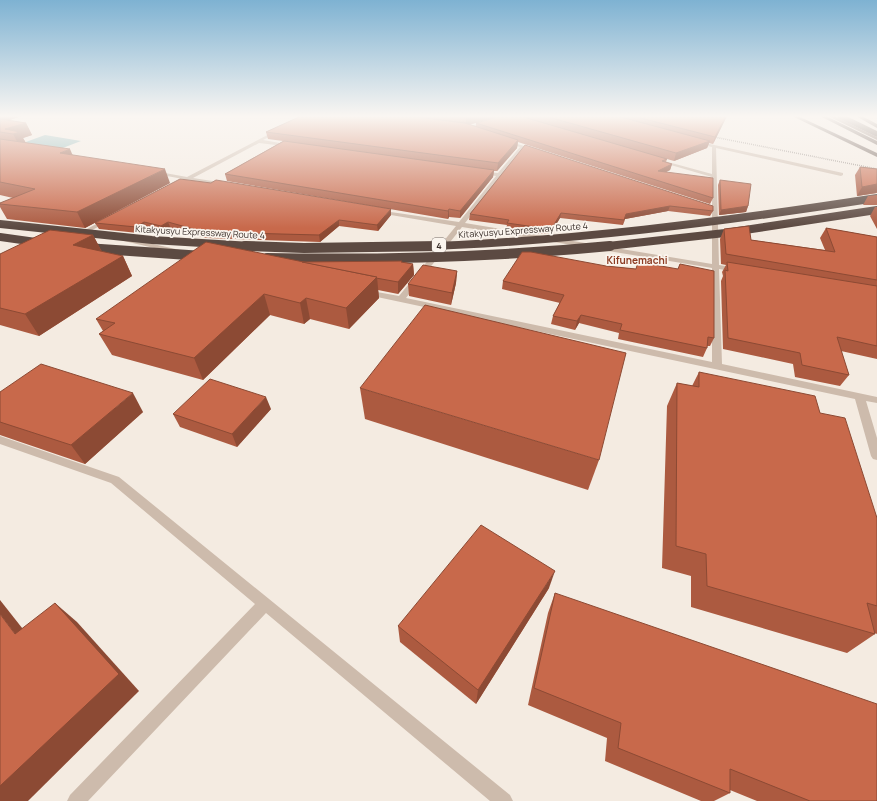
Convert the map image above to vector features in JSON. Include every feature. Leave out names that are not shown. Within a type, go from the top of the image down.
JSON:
[{"type":"highway","name":"Kitakyusyu Expressway Route 4","points":[[0,224],[151,241],[304,248],[400,247],[511,242],[608,234],[715,222],[877,198]]},
{"type":"highway","name":"4","points":[[260,258],[400,259],[534,253],[622,246],[721,234],[877,210]]},
{"type":"highway","points":[[0,237],[54,244]]},
{"type":"highway","points":[[78,247],[212,257]]},
{"type":"street","points":[[180,182],[235,153]]},
{"type":"street","points":[[400,300],[499,174],[517,153]]},
{"type":"street","points":[[714,153],[714,266],[717,366]]},
{"type":"street","points":[[744,153],[841,174]]},
{"type":"street","points":[[653,159],[713,176]]},
{"type":"street","points":[[476,171],[499,174]]},
{"type":"street","points":[[148,172],[234,187]]},
{"type":"street","points":[[708,206],[715,209]]},
{"type":"street","points":[[374,210],[746,272]]},
{"type":"street","points":[[73,238],[113,217]]},
{"type":"street","points":[[86,231],[212,257]]},
{"type":"street","points":[[362,292],[877,400]]},
{"type":"street","points":[[859,396],[877,456]]},
{"type":"street","points":[[0,440],[115,480],[504,801]]},
{"type":"street","points":[[76,801],[265,604]]},
{"type":"building","points":[[0,153],[62,153],[165,169],[77,212],[0,204],[35,189],[0,182]]},
{"type":"building","points":[[262,153],[374,153],[494,170],[460,211],[449,209],[448,211],[225,174]]},
{"type":"building","points":[[426,153],[506,153],[498,163]]},
{"type":"building","points":[[518,153],[551,153],[713,206],[713,211],[670,206],[626,214],[624,220],[561,213],[552,228],[507,223],[509,220],[470,214]]},
{"type":"building","points":[[572,153],[648,153],[667,159],[662,161],[672,164],[658,171],[713,178],[713,198]]},
{"type":"building","points":[[860,167],[877,169],[877,184],[862,187]]},
{"type":"building","points":[[180,179],[211,183],[216,180],[391,209],[377,225],[339,220],[319,235],[204,232],[168,222],[161,226],[144,222],[136,227],[95,223]]},
{"type":"building","points":[[720,180],[751,184],[748,206],[721,210]]},
{"type":"building","points":[[749,226],[751,240],[835,252],[826,228],[877,237],[877,280],[726,254],[724,229]]},
{"type":"building","points":[[50,230],[93,235],[73,245],[123,256],[25,314],[0,308],[0,254]]},
{"type":"building","points":[[206,242],[377,277],[346,308],[306,298],[300,303],[264,294],[194,358],[99,334],[115,323],[96,319]]},
{"type":"building","points":[[522,252],[531,252],[606,266],[636,269],[638,262],[678,269],[680,264],[714,271],[714,338],[708,337],[707,348],[620,330],[622,324],[581,315],[577,321],[553,316],[564,295],[503,281]]},
{"type":"building","points":[[402,261],[401,262],[413,264],[398,282],[302,262]]},
{"type":"building","points":[[727,262],[877,286],[877,346],[837,337],[849,375],[802,365],[800,353],[728,338],[725,270],[728,271]]},
{"type":"building","points":[[423,265],[457,271],[452,293],[408,284]]},
{"type":"building","points":[[425,305],[626,353],[599,460],[360,388]]},
{"type":"building","points":[[41,364],[133,393],[71,445],[0,422],[0,392]]},
{"type":"building","points":[[699,372],[815,396],[820,413],[845,418],[877,518],[877,606],[867,603],[875,634],[707,586],[706,554],[676,546],[677,383],[699,387]]},
{"type":"building","points":[[210,379],[266,397],[232,434],[173,414]]},
{"type":"building","points":[[481,525],[555,571],[478,690],[398,626]]},
{"type":"building","points":[[555,593],[877,704],[877,801],[810,801],[730,769],[730,793],[618,748],[621,723],[534,688]]},
{"type":"building","points":[[55,603],[119,674],[0,786],[0,614],[15,634]]},
{"type":"railway","points":[[798,153],[877,169]]},
{"type":"district","name":"Kifunemachi","points":[[637,260]]}]
